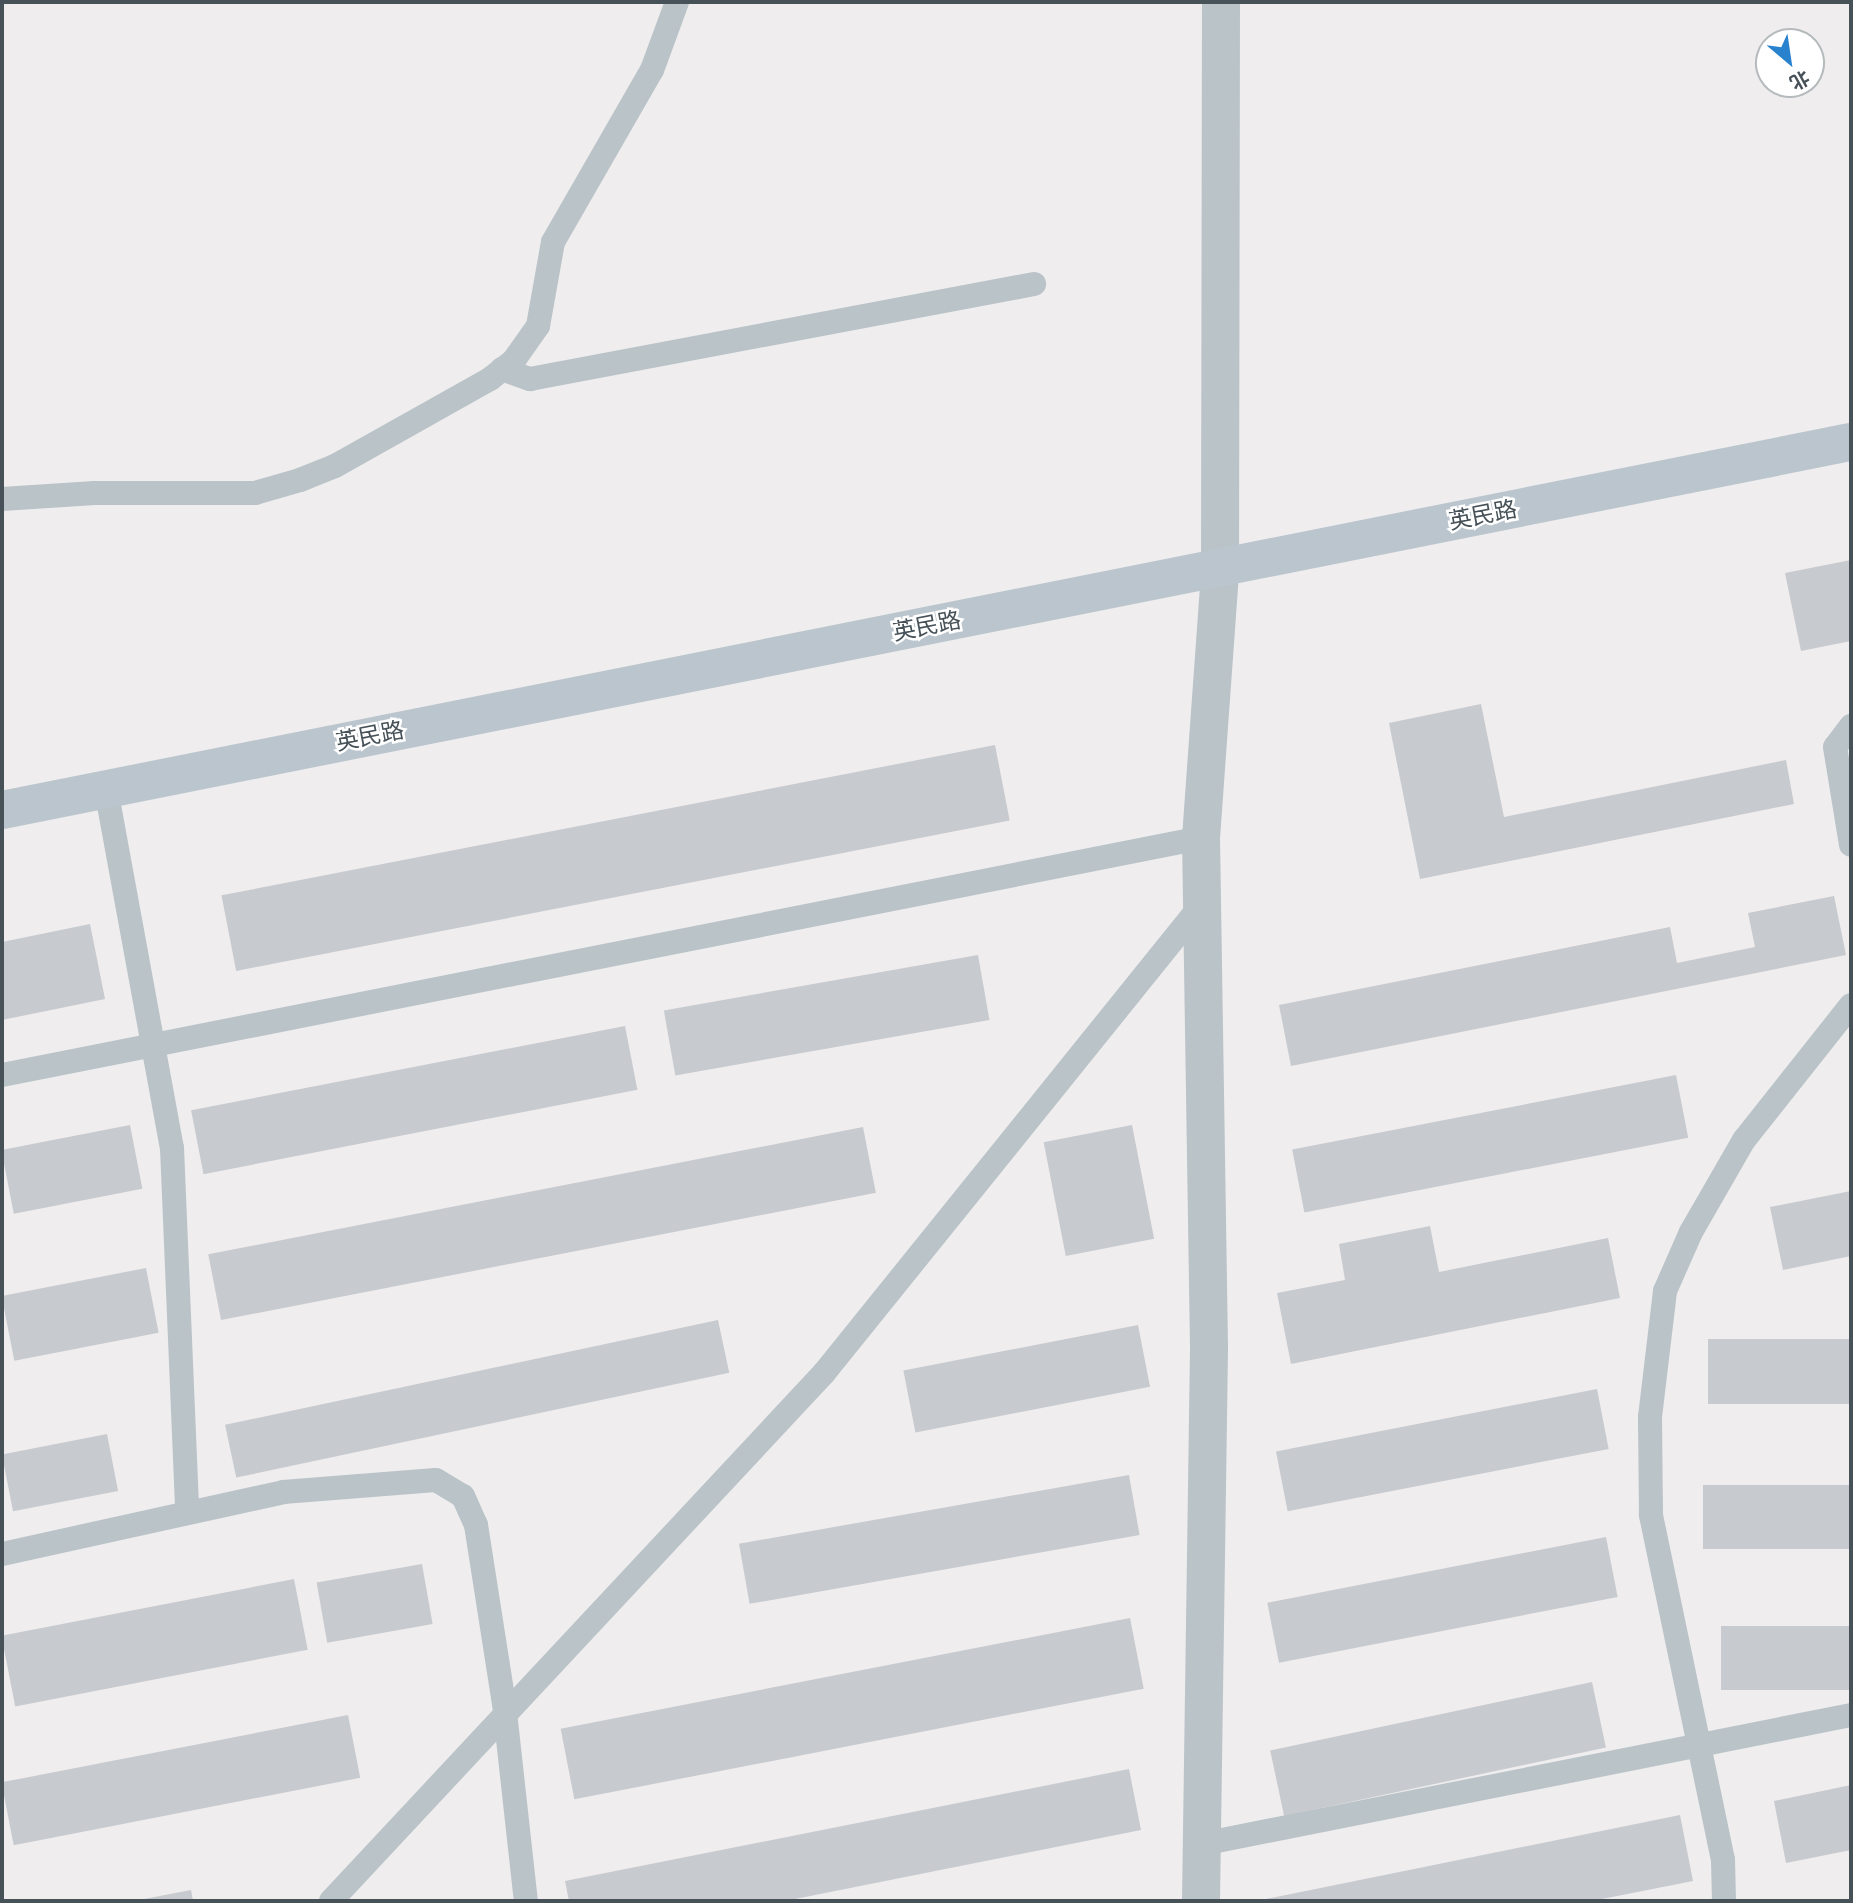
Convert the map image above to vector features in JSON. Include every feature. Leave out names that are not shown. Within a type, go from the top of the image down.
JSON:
[{"type":"street","points":[[1201,1901],[1209,1347],[1200,838],[1220,569],[1221,2]]},
{"type":"street","name":"英民路","points":[[2,810],[1851,442]]},
{"type":"lane","points":[[2,499],[94,493],[254,493],[300,480],[335,466],[490,379],[514,360],[538,326],[553,242],[652,70],[677,2]]},
{"type":"lane","points":[[502,369],[530,379],[1034,284]]},
{"type":"lane","points":[[1851,726],[1835,747],[1851,845]]},
{"type":"lane","points":[[106,789],[172,1148],[187,1513]]},
{"type":"lane","points":[[2,1075],[1200,838]]},
{"type":"lane","points":[[331,1901],[824,1373],[1202,904]]},
{"type":"lane","points":[[1724,1901],[1723,1860],[1651,1514],[1650,1417],[1665,1291],[1690,1232],[1744,1140],[1851,1005]]},
{"type":"lane","points":[[2,1554],[283,1492],[436,1480],[463,1496],[476,1525],[505,1714],[526,1901]]},
{"type":"lane","points":[[1202,1844],[1851,1716]]},
{"type":"building","points":[[1851,560],[1851,641],[1801,651],[1785,573]]},
{"type":"building","points":[[1481,704],[1504,817],[1786,760],[1794,804],[1420,879],[1389,723]]},
{"type":"building","points":[[995,745],[1010,821],[236,971],[221,895]]},
{"type":"building","points":[[1834,896],[1846,955],[1291,1066],[1279,1005],[1670,927],[1677,963],[1755,947],[1748,913]]},
{"type":"building","points":[[90,924],[105,999],[2,1020],[2,942]]},
{"type":"building","points":[[978,955],[989,1020],[675,1075],[664,1010]]},
{"type":"building","points":[[625,1026],[637,1090],[204,1174],[191,1110]]},
{"type":"building","points":[[1676,1075],[1688,1138],[1304,1212],[1292,1150]]},
{"type":"building","points":[[130,1125],[142,1189],[14,1214],[2,1150]]},
{"type":"building","points":[[1132,1125],[1154,1239],[1066,1256],[1044,1142]]},
{"type":"building","points":[[863,1127],[876,1193],[221,1320],[208,1254]]},
{"type":"building","points":[[1851,1191],[1851,1256],[1783,1270],[1770,1207]]},
{"type":"building","points":[[1430,1226],[1439,1272],[1608,1238],[1620,1298],[1291,1364],[1277,1293],[1345,1280],[1339,1244]]},
{"type":"building","points":[[146,1268],[159,1333],[14,1361],[2,1296]]},
{"type":"building","points":[[718,1320],[729,1373],[236,1478],[225,1425]]},
{"type":"building","points":[[1138,1325],[1150,1387],[915,1432],[903,1371]]},
{"type":"building","points":[[1708,1339],[1851,1339],[1851,1404],[1708,1404]]},
{"type":"building","points":[[1597,1389],[1609,1449],[1288,1511],[1276,1451]]},
{"type":"building","points":[[107,1434],[118,1491],[13,1511],[2,1454]]},
{"type":"building","points":[[1129,1475],[1140,1535],[750,1604],[739,1544]]},
{"type":"building","points":[[1703,1485],[1851,1485],[1851,1549],[1703,1549]]},
{"type":"building","points":[[1606,1537],[1618,1597],[1279,1663],[1267,1603]]},
{"type":"building","points":[[422,1564],[433,1624],[327,1643],[317,1583]]},
{"type":"building","points":[[294,1579],[308,1650],[15,1707],[2,1636]]},
{"type":"building","points":[[1130,1618],[1144,1689],[574,1799],[561,1729]]},
{"type":"building","points":[[1721,1626],[1851,1626],[1851,1690],[1721,1690]]},
{"type":"building","points":[[1592,1682],[1606,1748],[1284,1816],[1270,1750]]},
{"type":"building","points":[[348,1715],[360,1778],[14,1845],[2,1782]]},
{"type":"building","points":[[1129,1769],[1141,1830],[785,1901],[569,1901],[565,1881]]},
{"type":"building","points":[[1851,1785],[1851,1850],[1786,1863],[1774,1801]]},
{"type":"building","points":[[1680,1815],[1693,1881],[1592,1901],[1256,1901]]},
{"type":"building","points":[[191,1890],[193,1901],[139,1901],[139,1900]]}]
